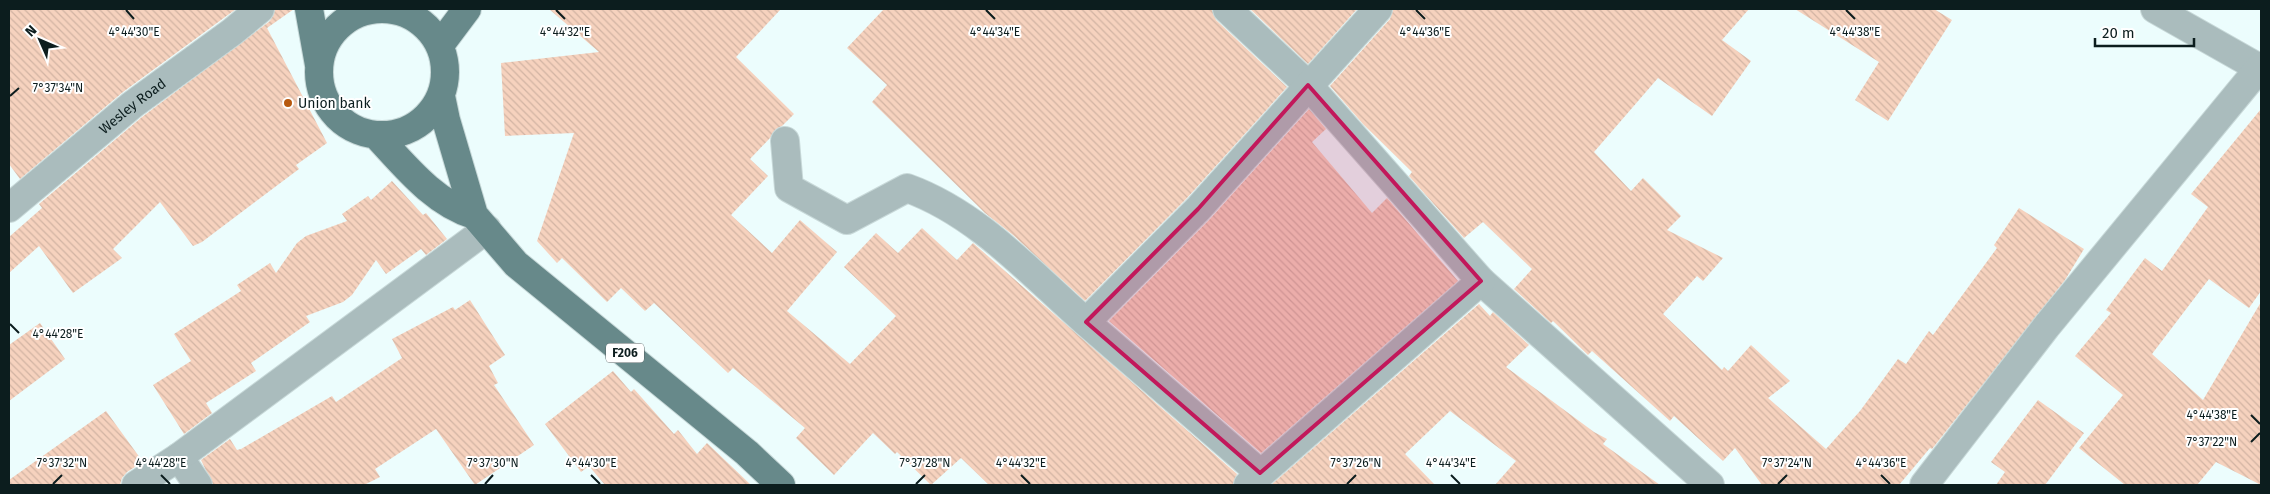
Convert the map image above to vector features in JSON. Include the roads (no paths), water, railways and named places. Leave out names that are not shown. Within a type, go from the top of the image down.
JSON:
[{"type":"main road","name":"F206","points":[[309,9],[321,88],[330,108],[337,117],[356,130],[377,136],[389,136],[411,129],[429,115],[441,96],[446,76],[440,45],[424,24],[401,12],[387,9],[355,11],[332,34],[319,65]]},
{"type":"main road","points":[[440,45],[468,9]]},
{"type":"main road","name":"F206","points":[[441,96],[446,120],[481,222],[516,264],[747,453],[781,485]]},
{"type":"main road","name":"F206","points":[[377,136],[432,192],[481,222]]},
{"type":"street","name":"Wesley Road","points":[[9,208],[132,105],[232,32],[260,9]]},
{"type":"street","points":[[1227,9],[1308,85],[1481,281],[1710,485]]},
{"type":"street","points":[[1086,322],[1198,209],[1378,9]]},
{"type":"street","points":[[1924,485],[2046,327],[2261,68],[2156,9]]},
{"type":"street","points":[[784,141],[789,188],[847,220],[907,188],[933,198],[1006,247],[1254,479],[1481,281]]},
{"type":"street","points":[[136,485],[179,457],[481,222]]},
{"type":"street","points":[[179,457],[198,485]]},
{"type":"place","name":"Union bank","points":[[288,103]]}]
